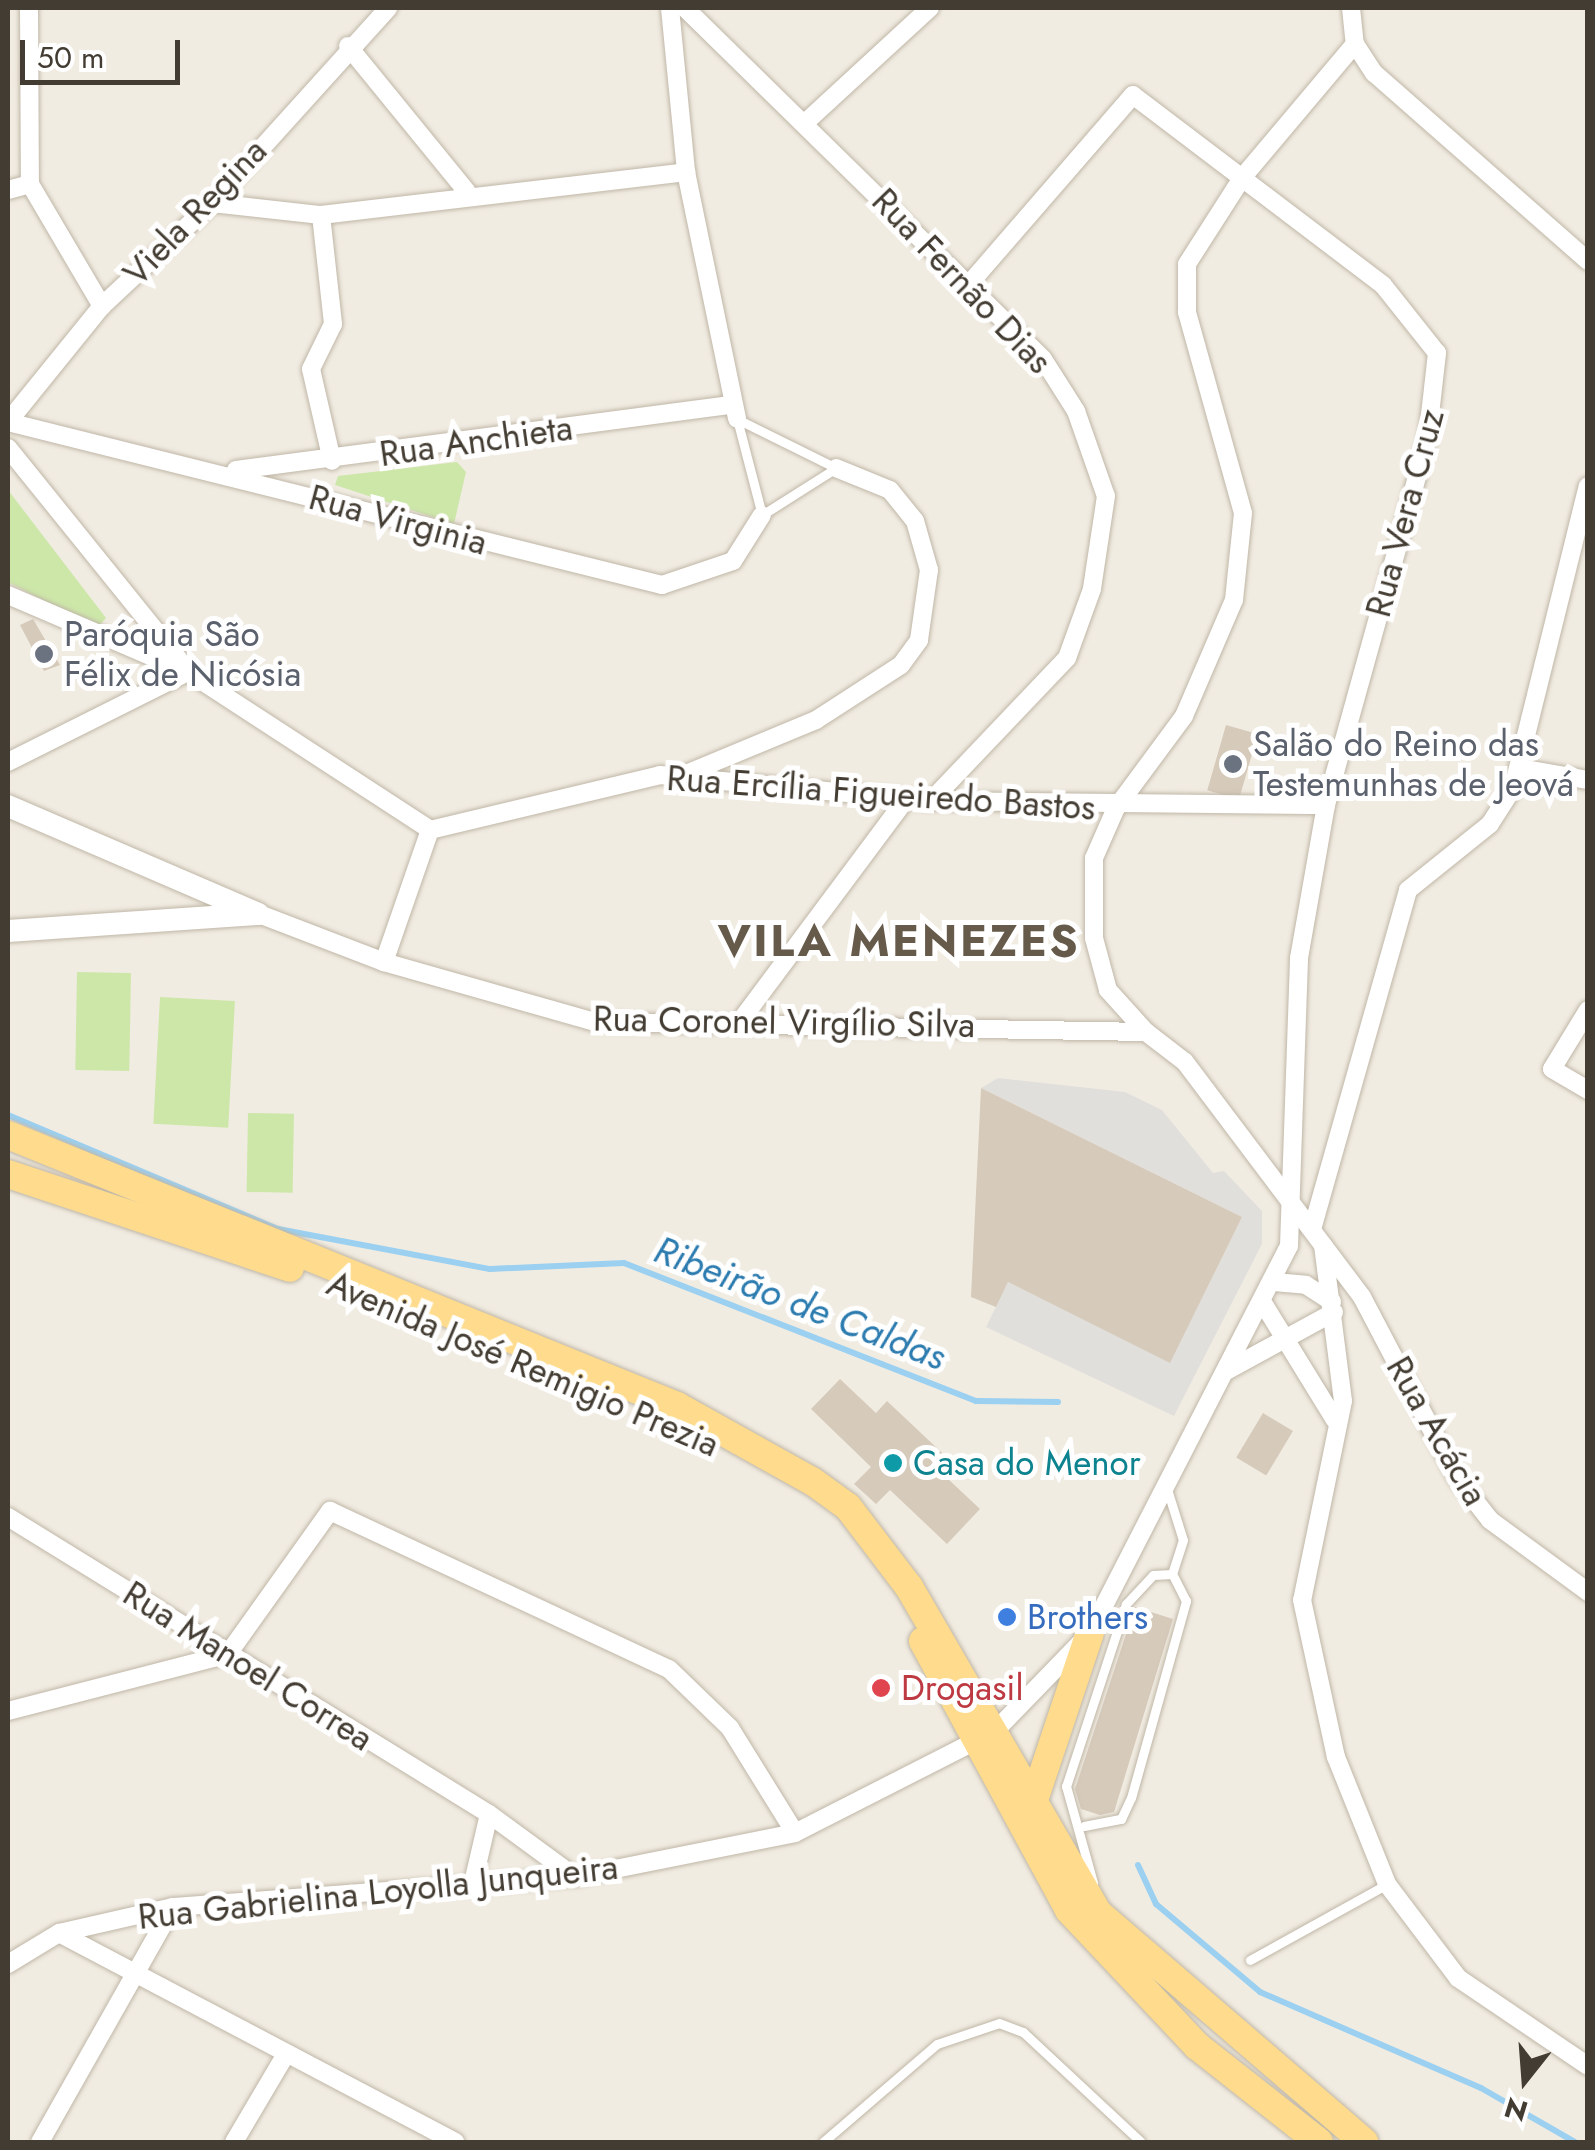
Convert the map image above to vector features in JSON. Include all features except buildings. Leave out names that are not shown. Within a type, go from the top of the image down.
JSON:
[{"type":"main road","name":"Avenida José Remigio Prezia","points":[[8,1135],[677,1406],[848,1507],[985,1737],[1070,1910],[1197,2046],[1319,2142]]},
{"type":"main road","name":"Avenida José Remigio Prezia","points":[[8,1174],[314,1276],[619,1397],[769,1472],[834,1520],[870,1563],[1034,1804],[1098,1913],[1364,2142]]},
{"type":"main road","points":[[1034,1804],[1090,1634]]},
{"type":"street","points":[[29,8],[30,184],[48,228],[102,306]]},
{"type":"street","name":"Viela Regina","points":[[8,423],[102,306],[212,203],[348,46],[388,8]]},
{"type":"street","points":[[670,8],[686,172],[734,412]]},
{"type":"street","name":"Rua Fernão Dias","points":[[686,8],[806,121],[1043,358],[1076,411],[1106,496],[1092,590],[1067,658],[931,801]]},
{"type":"street","points":[[806,121],[930,8]]},
{"type":"street","points":[[1351,8],[1355,44],[1374,74],[1588,262]]},
{"type":"street","points":[[1355,44],[1242,178],[1187,264],[1188,312],[1243,513],[1234,600],[1184,716],[1116,808],[1094,858],[1094,938],[1108,990],[1146,1032],[1185,1062],[1317,1233],[1333,1307],[1343,1401],[1335,1420],[1302,1600],[1336,1757],[1387,1884],[1458,1978],[1588,2066]]},
{"type":"street","points":[[348,46],[467,192]]},
{"type":"street","name":"Rua Vera Cruz","points":[[970,284],[1133,95],[1383,285],[1437,352],[1427,441],[1326,805],[1291,1018],[1291,1238],[1274,1282],[1167,1490]]},
{"type":"street","points":[[212,203],[321,215],[467,192],[686,172]]},
{"type":"street","points":[[8,190],[30,184]]},
{"type":"street","points":[[321,215],[333,324],[310,369],[332,461]]},
{"type":"street","name":"Rua Anchieta","points":[[221,472],[734,412]]},
{"type":"street","name":"Rua Virginia","points":[[8,423],[221,472],[662,585],[733,561],[762,515]]},
{"type":"street","points":[[8,448],[188,672]]},
{"type":"street","points":[[681,776],[740,744],[816,720],[901,665],[919,640],[929,570],[916,521],[890,490],[836,468]]},
{"type":"street","points":[[1317,1233],[1408,890],[1490,824],[1519,768],[1588,486]]},
{"type":"street","points":[[8,595],[188,672],[430,830],[384,962]]},
{"type":"street","points":[[8,762],[188,672]]},
{"type":"street","points":[[1519,768],[1588,780]]},
{"type":"street","name":"Rua Ercília Figueiredo Bastos","points":[[430,830],[681,776],[931,801],[1116,808],[1326,805]]},
{"type":"street","points":[[739,1023],[906,799]]},
{"type":"street","name":"Rua Coronel Virgílio Silva","points":[[8,806],[260,914],[384,962],[595,1022],[1146,1032]]},
{"type":"street","points":[[181,923],[190,883]]},
{"type":"street","points":[[8,931],[181,923],[260,914]]},
{"type":"street","points":[[1588,1010],[1552,1069],[1588,1090]]},
{"type":"street","name":"Rua Acácia","points":[[1317,1233],[1362,1297],[1456,1478],[1490,1520],[1588,1592]]},
{"type":"street","points":[[1274,1282],[1306,1285],[1333,1307]]},
{"type":"street","points":[[1262,1303],[1284,1344],[1335,1420]]},
{"type":"street","points":[[1226,1370],[1284,1344],[1333,1307]]},
{"type":"street","name":"Rua Gabrielina Loyolla Junqueira","points":[[8,1964],[59,1934],[173,1907],[574,1877],[795,1833],[985,1737],[1090,1634],[1167,1490]]},
{"type":"street","points":[[8,1711],[228,1654],[330,1511],[669,1669],[730,1728],[795,1833]]},
{"type":"street","name":"Rua Manoel Correa","points":[[8,1517],[489,1814],[574,1877]]},
{"type":"street","points":[[472,1887],[489,1814]]},
{"type":"street","points":[[40,2142],[173,1907]]},
{"type":"street","points":[[59,1934],[140,1971],[286,2054],[455,2142]]},
{"type":"street","points":[[234,2142],[286,2054]]},
{"type":"lane","points":[[734,412],[836,468],[762,515],[734,412]]},
{"type":"lane","points":[[1167,1490],[1183,1540],[1172,1574],[1186,1601],[1131,1798],[1121,1819],[1084,1826],[1068,1815],[1066,1786],[1126,1604],[1153,1574],[1172,1574]]},
{"type":"lane","points":[[1084,1826],[1098,1913]]},
{"type":"lane","points":[[1250,1960],[1387,1884]]},
{"type":"lane","points":[[823,2142],[938,2044],[999,2023],[1023,2032],[1141,2142]]},
{"type":"green space","points":[[457,462],[466,472],[454,524],[335,485],[338,476]]},
{"type":"green space","points":[[8,490],[106,618],[97,628],[8,582]]},
{"type":"green space","points":[[77,972],[131,973],[129,1071],[75,1070]]},
{"type":"green space","points":[[160,997],[235,1001],[228,1128],[153,1124]]},
{"type":"green space","points":[[248,1113],[294,1114],[293,1193],[247,1192]]},
{"type":"shaded area","points":[[998,1078],[1125,1092],[1162,1110],[1213,1173],[1224,1171],[1262,1211],[1262,1244],[1174,1416],[986,1327],[1008,1282],[1170,1362],[1242,1217],[981,1088]]},
{"type":"waterway","name":"Ribeirão de Caldas","points":[[8,1115],[278,1229],[490,1269],[624,1263],[976,1401],[1058,1402]]},
{"type":"waterway","name":"Ribeirão de Caldas","points":[[1138,1865],[1156,1904],[1260,1992],[1481,2088],[1575,2142]]},
{"type":"place","name":"Paróquia São Félix de Nicósia","points":[[44,654]]},
{"type":"place","name":"Salão do Reino das Testemunhas de Jeová","points":[[1233,764]]},
{"type":"place","name":"Casa do Menor","points":[[893,1463]]},
{"type":"place","name":"Brothers","points":[[1007,1617]]},
{"type":"place","name":"Drogasil","points":[[881,1688]]},
{"type":"district","name":"VILA MENEZES","points":[[899,941]]}]
